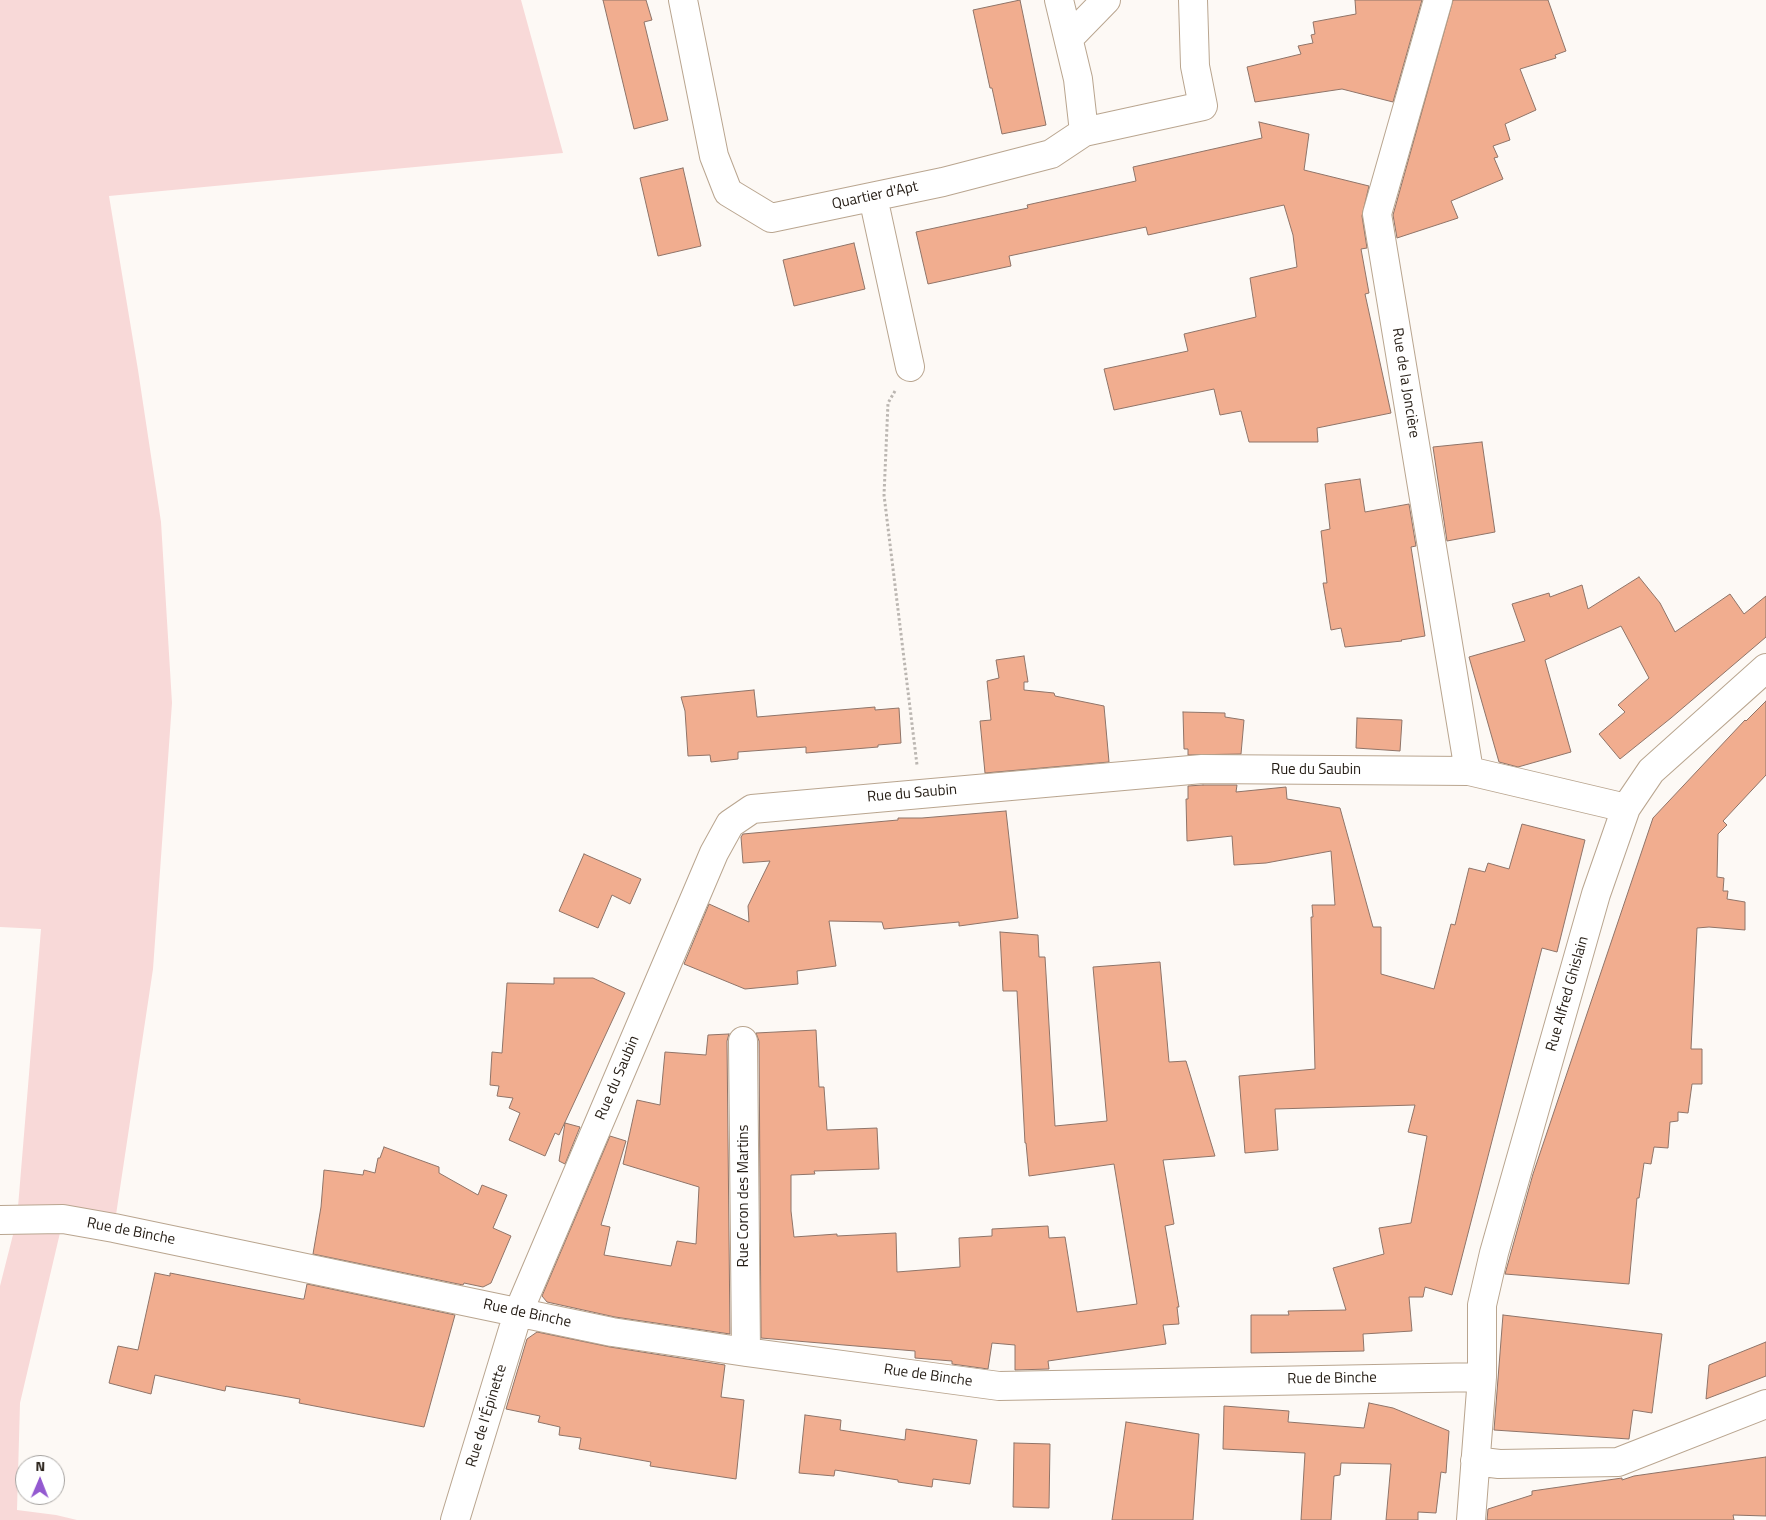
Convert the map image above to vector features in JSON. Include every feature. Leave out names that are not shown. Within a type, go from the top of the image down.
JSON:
[{"type":"street","name":"Quartier d'Apt","points":[[683,0],[714,156],[728,192],[771,218],[943,182],[1051,154],[1084,132]]},
{"type":"street","points":[[1059,0],[1078,79],[1084,132],[1203,106],[1195,66],[1194,0]]},
{"type":"street","points":[[1069,38],[1106,0]]},
{"type":"street","name":"Rue de la Joncière","points":[[1438,0],[1377,214],[1469,771]]},
{"type":"street","points":[[873,197],[910,367]]},
{"type":"street","name":"Rue Alfred Ghislain","points":[[1482,1376],[1482,1305],[1494,1253],[1596,894],[1626,808],[1651,771],[1766,668]]},
{"type":"street","name":"Rue du Saubin","points":[[518,1313],[714,853],[730,824],[752,809],[1202,769],[1469,771],[1626,808]]},
{"type":"street","name":"Rue Coron des Martins","points":[[743,1041],[746,1352]]},
{"type":"street","name":"Rue de Binche","points":[[0,1220],[63,1220],[114,1228],[612,1332],[999,1386],[1482,1376]]},
{"type":"street","name":"Rue de l'Épinette","points":[[455,1520],[518,1313]]},
{"type":"street","points":[[1470,1520],[1482,1376]]},
{"type":"street","points":[[1475,1461],[1499,1464],[1618,1462],[1766,1404]]},
{"type":"path","points":[[910,367],[888,403],[884,495],[920,793]]},
{"type":"shaded area","points":[[0,0],[521,0],[563,153],[109,196],[161,522],[172,703],[153,969],[114,1228],[63,1220],[20,1403],[19,1455],[15,1455],[15,1505],[17,1505],[17,1510],[77,1520],[0,1520],[0,1286],[17,1219],[41,929],[0,927]]},
{"type":"building","points":[[603,0],[646,0],[652,20],[644,22],[668,120],[634,129]]},
{"type":"building","points":[[1020,0],[1046,125],[1002,134],[973,10]]},
{"type":"building","points":[[1355,0],[1422,0],[1393,102],[1342,89],[1255,102],[1247,67],[1301,54],[1298,46],[1313,43],[1311,35],[1315,34],[1313,22],[1356,14]]},
{"type":"building","points":[[1453,0],[1548,0],[1566,51],[1555,55],[1556,58],[1520,69],[1536,110],[1505,124],[1510,140],[1493,146],[1498,157],[1494,158],[1503,179],[1451,201],[1458,218],[1397,238],[1393,215]]},
{"type":"building","points":[[1259,122],[1309,134],[1304,170],[1369,186],[1362,216],[1367,248],[1361,249],[1369,293],[1365,294],[1391,413],[1317,428],[1318,442],[1249,442],[1241,411],[1220,415],[1214,389],[1114,410],[1104,369],[1188,351],[1184,334],[1256,317],[1250,278],[1297,267],[1293,235],[1284,205],[1148,235],[1146,227],[1009,256],[1011,266],[928,284],[916,232],[1028,208],[1027,205],[1136,181],[1133,167],[1262,138]]},
{"type":"building","points":[[683,168],[701,246],[658,256],[640,178]]},
{"type":"building","points":[[854,243],[865,289],[794,306],[783,260]]},
{"type":"building","points":[[1482,442],[1495,532],[1447,541],[1433,447]]},
{"type":"building","points":[[1360,479],[1365,512],[1409,504],[1416,546],[1411,547],[1425,636],[1402,641],[1345,647],[1341,628],[1331,630],[1323,583],[1327,583],[1321,531],[1330,529],[1325,484]]},
{"type":"building","points":[[1639,577],[1660,603],[1675,632],[1730,594],[1744,614],[1766,596],[1766,637],[1620,759],[1599,734],[1625,712],[1618,705],[1649,678],[1621,626],[1545,660],[1571,752],[1518,767],[1499,762],[1469,657],[1525,641],[1512,604],[1549,593],[1550,597],[1582,585],[1588,609]]},
{"type":"building","points":[[1024,656],[1028,682],[1024,682],[1024,690],[1054,693],[1055,696],[1104,706],[1109,762],[985,773],[980,721],[991,720],[987,681],[999,678],[996,660]]},
{"type":"building","points":[[754,690],[757,717],[875,707],[875,710],[899,708],[901,743],[878,745],[878,747],[806,753],[806,747],[738,752],[738,759],[711,762],[710,755],[688,756],[685,711],[681,697]]},
{"type":"building","points":[[1766,701],[1766,775],[1723,821],[1727,825],[1718,834],[1717,877],[1724,878],[1723,891],[1728,891],[1727,899],[1745,902],[1745,930],[1697,928],[1691,1049],[1702,1049],[1702,1084],[1692,1084],[1688,1113],[1678,1112],[1678,1121],[1670,1122],[1668,1148],[1654,1147],[1651,1164],[1644,1163],[1639,1198],[1637,1198],[1629,1284],[1505,1274],[1533,1174],[1653,818],[1745,720]]},
{"type":"building","points":[[1183,712],[1225,713],[1225,717],[1244,720],[1241,754],[1188,755],[1188,749],[1184,749]]},
{"type":"building","points":[[1357,718],[1402,720],[1400,751],[1356,748]]},
{"type":"building","points":[[1237,785],[1236,792],[1286,787],[1287,799],[1340,808],[1373,927],[1381,927],[1381,974],[1434,989],[1451,924],[1455,925],[1469,868],[1485,872],[1488,863],[1509,869],[1522,824],[1585,840],[1557,952],[1542,948],[1452,1295],[1425,1287],[1423,1297],[1409,1297],[1412,1331],[1363,1334],[1364,1351],[1251,1353],[1251,1315],[1289,1315],[1288,1311],[1346,1310],[1333,1268],[1384,1254],[1379,1228],[1411,1223],[1427,1136],[1408,1132],[1415,1105],[1275,1109],[1278,1150],[1245,1153],[1239,1076],[1315,1069],[1311,917],[1313,917],[1312,905],[1335,905],[1331,851],[1266,863],[1234,865],[1232,836],[1187,841],[1186,799],[1188,799],[1188,786]]},
{"type":"building","points":[[1006,811],[1018,918],[959,926],[959,922],[884,929],[882,922],[829,921],[836,966],[797,971],[798,984],[745,989],[684,964],[709,904],[749,922],[748,906],[770,861],[743,863],[741,837],[743,834],[898,820],[898,818],[922,818]]},
{"type":"building","points":[[584,854],[641,879],[630,904],[612,895],[598,928],[559,911]]},
{"type":"building","points":[[1000,932],[1038,935],[1039,957],[1045,957],[1055,1126],[1107,1121],[1093,967],[1160,962],[1169,1062],[1186,1061],[1215,1156],[1163,1160],[1174,1224],[1165,1226],[1179,1307],[1177,1307],[1179,1324],[1163,1325],[1166,1344],[1048,1361],[1049,1369],[1015,1370],[1015,1345],[992,1343],[988,1369],[952,1364],[952,1361],[915,1358],[915,1351],[761,1338],[759,1041],[756,1033],[816,1030],[819,1087],[824,1087],[827,1130],[877,1128],[879,1169],[814,1171],[815,1174],[791,1175],[791,1211],[794,1237],[896,1233],[897,1272],[960,1267],[959,1238],[992,1236],[992,1229],[1048,1226],[1049,1238],[1065,1237],[1077,1312],[1137,1304],[1114,1164],[1029,1176],[1025,1143],[1017,991],[1003,991]]},
{"type":"building","points":[[554,978],[593,978],[625,993],[559,1135],[555,1133],[545,1156],[509,1140],[520,1113],[509,1108],[513,1098],[497,1096],[499,1086],[490,1085],[492,1052],[502,1053],[507,983],[554,984]]},
{"type":"building","points":[[729,1034],[727,1041],[730,1334],[615,1317],[547,1302],[542,1296],[610,1136],[626,1141],[601,1225],[610,1227],[604,1255],[671,1266],[677,1241],[696,1244],[699,1187],[623,1164],[637,1100],[660,1105],[665,1052],[706,1055],[708,1035]]},
{"type":"building","points":[[565,1123],[580,1127],[565,1164],[559,1161]]},
{"type":"building","points":[[384,1147],[439,1167],[439,1173],[478,1195],[482,1185],[507,1195],[493,1228],[511,1236],[491,1283],[483,1287],[464,1283],[463,1285],[313,1254],[321,1207],[324,1170],[363,1175],[364,1170],[375,1173],[378,1158],[380,1158]]},
{"type":"building","points":[[155,1273],[170,1276],[170,1273],[302,1299],[304,1299],[307,1284],[455,1315],[424,1427],[299,1403],[300,1399],[226,1386],[225,1391],[155,1375],[151,1394],[109,1383],[118,1346],[138,1350]]},
{"type":"building","points":[[1503,1315],[1662,1334],[1652,1413],[1633,1410],[1629,1439],[1494,1430]]},
{"type":"building","points":[[537,1332],[610,1347],[725,1365],[721,1397],[744,1400],[736,1479],[650,1466],[651,1462],[579,1449],[581,1438],[559,1435],[560,1427],[538,1422],[540,1416],[506,1409],[527,1339]]},
{"type":"building","points":[[1766,1342],[1766,1376],[1706,1399],[1709,1365]]},
{"type":"building","points":[[1369,1403],[1393,1408],[1449,1431],[1446,1473],[1441,1472],[1436,1513],[1418,1512],[1418,1520],[1386,1520],[1391,1464],[1341,1463],[1340,1475],[1334,1476],[1331,1520],[1301,1520],[1305,1453],[1223,1449],[1224,1406],[1289,1411],[1288,1422],[1364,1428]]},
{"type":"building","points":[[805,1415],[841,1420],[840,1430],[905,1440],[906,1429],[977,1440],[970,1484],[933,1479],[932,1487],[835,1470],[834,1476],[799,1473]]},
{"type":"building","points":[[1126,1422],[1199,1434],[1193,1520],[1112,1520]]},
{"type":"building","points":[[1014,1443],[1050,1444],[1049,1508],[1013,1507]]},
{"type":"building","points":[[1766,1457],[1766,1516],[1733,1515],[1734,1520],[1487,1520],[1488,1509],[1532,1495],[1532,1491],[1622,1478],[1622,1480],[1634,1476]]}]
